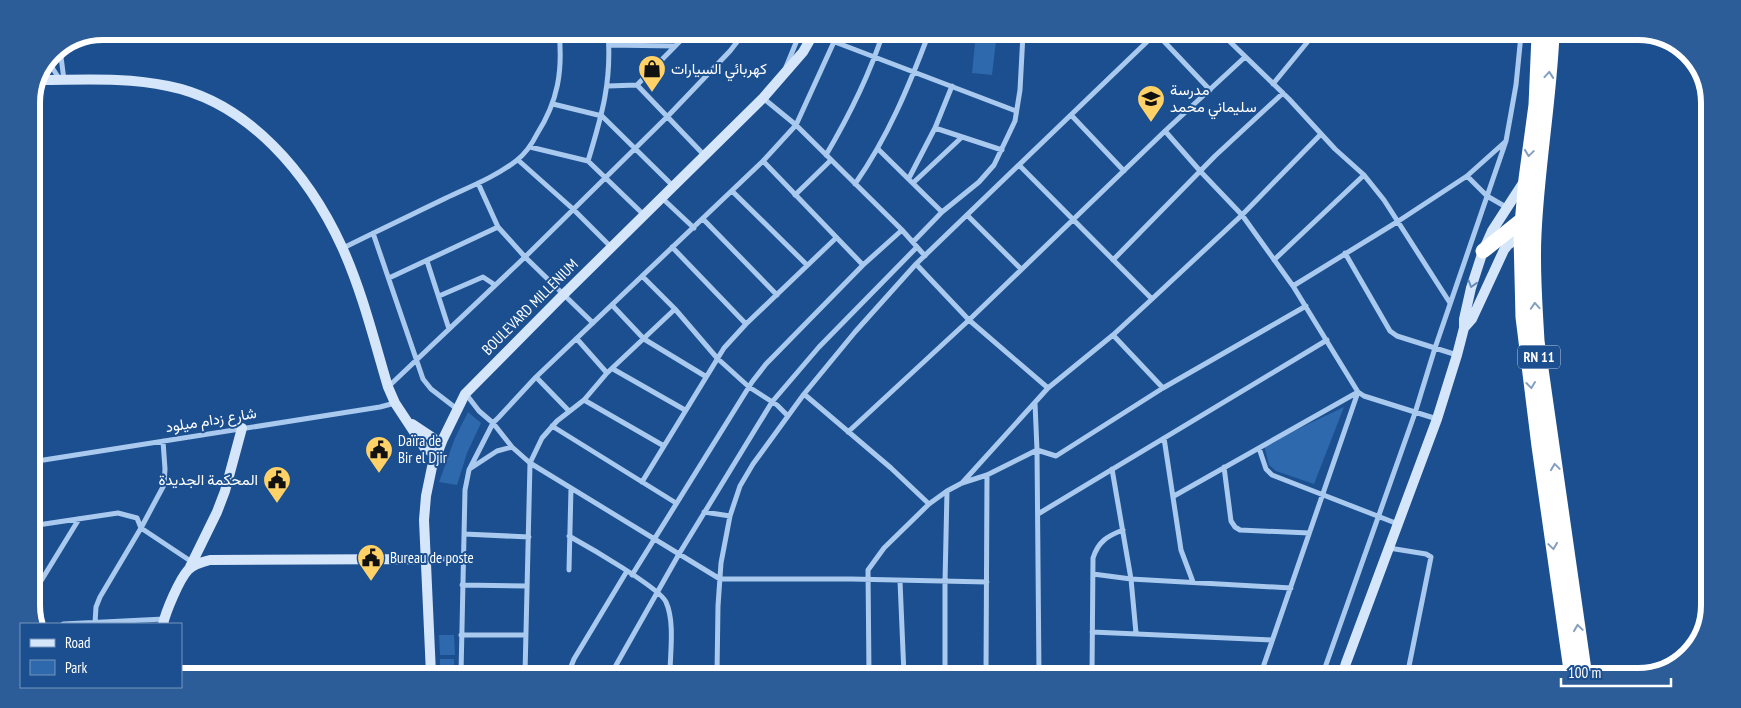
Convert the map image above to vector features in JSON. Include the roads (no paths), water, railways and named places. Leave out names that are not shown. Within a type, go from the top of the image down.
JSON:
[{"type":"highway","name":"RN 11","points":[[1539,40],[1536,105],[1526,179],[1522,236],[1523,317],[1571,668]]},
{"type":"highway","name":"RN 11","points":[[1552,40],[1536,196],[1534,296],[1537,341],[1584,668]]},
{"type":"highway","points":[[1483,251],[1523,219]]},
{"type":"main road","name":"BOULEVARD MILLENIUM","points":[[431,668],[424,520],[426,496],[432,467],[438,451],[465,394],[763,98],[803,52],[810,40]]},
{"type":"main road","points":[[45,80],[125,80],[170,86],[213,101],[233,112],[257,130],[284,156],[321,208],[343,248],[388,387],[395,403],[407,421],[420,434],[427,449],[438,451]]},
{"type":"main road","points":[[1344,668],[1436,419],[1457,355],[1471,288],[1483,251],[1506,207],[1526,179]]},
{"type":"main road","points":[[1464,328],[1472,319],[1504,250],[1522,236]]},
{"type":"main road","points":[[420,434],[436,430],[452,419]]},
{"type":"main road","points":[[163,622],[175,593],[190,567],[220,505],[242,428]]},
{"type":"main road","points":[[420,434],[432,467]]},
{"type":"main road","points":[[190,567],[210,560],[426,559]]},
{"type":"street","points":[[343,248],[478,184],[518,160],[543,126],[553,104],[560,65],[559,40]]},
{"type":"street","points":[[588,161],[602,116],[608,86],[609,40]]},
{"type":"street","points":[[637,86],[681,40]]},
{"type":"street","points":[[388,387],[636,148],[739,40]]},
{"type":"street","points":[[783,76],[797,40]]},
{"type":"street","points":[[826,155],[844,125],[875,57],[881,40]]},
{"type":"street","points":[[855,184],[878,149],[915,72],[926,40]]},
{"type":"street","points":[[614,668],[679,554],[772,402],[819,347],[915,244],[942,212],[979,182],[994,165],[1015,121],[1020,90],[1023,40]]},
{"type":"street","points":[[717,668],[721,563],[730,516],[740,486],[753,464],[804,394],[855,332],[916,264],[1150,40]]},
{"type":"street","points":[[1162,40],[1210,90]]},
{"type":"street","points":[[1228,40],[1283,93],[1335,149],[1364,175],[1384,200],[1450,303]]},
{"type":"street","points":[[1273,84],[1309,40]]},
{"type":"street","points":[[1325,668],[1415,413],[1450,303],[1506,141],[1516,85],[1520,40]]},
{"type":"street","points":[[461,668],[464,502],[469,470],[493,423],[536,377],[694,228],[763,161],[796,125],[834,42],[1016,111]]},
{"type":"street","points":[[609,45],[675,46]]},
{"type":"street","points":[[60,56],[62,80]]},
{"type":"street","points":[[848,432],[969,320],[1164,131],[1245,57]]},
{"type":"street","points":[[52,66],[62,80]]},
{"type":"street","points":[[608,86],[637,86],[705,156]]},
{"type":"street","points":[[911,181],[952,86]]},
{"type":"street","points":[[1113,260],[1215,156],[1283,93]]},
{"type":"street","points":[[763,98],[796,125],[902,230],[925,256]]},
{"type":"street","points":[[553,104],[602,116],[674,186]]},
{"type":"street","points":[[1072,116],[1124,171]]},
{"type":"street","points":[[935,128],[1002,150]]},
{"type":"street","points":[[1164,131],[1200,172],[1242,215],[1293,286],[1358,392],[1364,396],[1436,419]]},
{"type":"street","points":[[962,484],[1048,388],[1113,335],[1152,299],[1242,215],[1321,134]]},
{"type":"street","points":[[911,181],[962,137]]},
{"type":"street","points":[[1293,286],[1467,176],[1506,141]]},
{"type":"street","points":[[530,146],[588,161],[645,215]]},
{"type":"street","points":[[878,149],[942,212]]},
{"type":"street","points":[[518,160],[573,209],[612,248]]},
{"type":"street","points":[[795,195],[831,160]]},
{"type":"street","points":[[763,161],[863,265]]},
{"type":"street","points":[[1018,165],[1152,299]]},
{"type":"street","points":[[1274,260],[1364,175]]},
{"type":"street","points":[[1467,176],[1487,196],[1506,207]]},
{"type":"street","points":[[478,184],[498,227],[524,257],[593,323]]},
{"type":"street","points":[[732,191],[807,265]]},
{"type":"street","points":[[662,198],[694,228]]},
{"type":"street","points":[[967,215],[1021,269]]},
{"type":"street","points":[[703,219],[776,295]]},
{"type":"street","points":[[389,278],[498,227]]},
{"type":"street","points":[[570,668],[574,659],[629,573],[654,539],[749,387],[766,364],[863,265],[902,230]]},
{"type":"street","points":[[373,233],[423,379],[431,389],[458,409]]},
{"type":"street","points":[[642,482],[717,358],[746,324],[836,238]]},
{"type":"street","points":[[672,247],[746,324]]},
{"type":"street","points":[[1345,253],[1390,331],[1397,336],[1457,355]]},
{"type":"street","points":[[427,261],[449,329]]},
{"type":"street","points":[[916,264],[969,320],[1048,388]]},
{"type":"street","points":[[642,276],[675,309],[717,358],[749,387],[772,402],[788,416]]},
{"type":"street","points":[[439,296],[483,277],[495,285]]},
{"type":"street","points":[[612,305],[644,339],[705,376]]},
{"type":"street","points":[[869,668],[868,570],[884,548],[929,504],[946,491],[987,475],[1037,450],[1056,456],[1162,388],[1306,306]]},
{"type":"street","points":[[525,668],[530,463],[542,438],[552,426],[584,400],[612,368],[675,309]]},
{"type":"street","points":[[1113,335],[1162,388]]},
{"type":"street","points":[[576,339],[607,373]]},
{"type":"street","points":[[1038,514],[1327,340]]},
{"type":"street","points":[[612,368],[686,410]]},
{"type":"street","points":[[536,377],[569,411]]},
{"type":"street","points":[[1174,496],[1358,392]]},
{"type":"street","points":[[1263,668],[1358,392]]},
{"type":"street","points":[[465,394],[479,411],[493,423],[512,447],[530,463],[720,579],[987,582]]},
{"type":"street","points":[[804,394],[910,484],[929,504]]},
{"type":"street","points":[[584,400],[664,446]]},
{"type":"street","points":[[1035,402],[1039,668]]},
{"type":"street","name":"شارع زدام ميلود","points":[[40,461],[380,407],[395,403]]},
{"type":"street","points":[[552,426],[676,503]]},
{"type":"street","points":[[1164,438],[1181,550],[1194,582]]},
{"type":"street","points":[[163,441],[166,469],[164,485],[100,597],[96,607],[95,623],[163,622]]},
{"type":"street","points":[[469,470],[492,453],[500,449],[512,447]]},
{"type":"street","points":[[1259,448],[1266,469],[1272,475],[1378,518],[1398,524]]},
{"type":"street","points":[[1224,467],[1231,521],[1235,527],[1240,530],[1309,533]]},
{"type":"street","points":[[1112,470],[1131,578],[1136,633]]},
{"type":"street","points":[[986,668],[987,475]]},
{"type":"street","points":[[569,570],[571,488]]},
{"type":"street","points":[[945,668],[946,491]]},
{"type":"street","points":[[704,512],[730,516]]},
{"type":"street","points":[[40,525],[121,513],[137,518],[141,528],[190,567]]},
{"type":"street","points":[[40,584],[79,519]]},
{"type":"street","points":[[1092,668],[1093,558],[1101,540],[1123,530]]},
{"type":"street","points":[[464,534],[529,537]]},
{"type":"street","points":[[569,536],[629,573],[657,592],[665,600],[669,609],[670,622],[670,668]]},
{"type":"street","points":[[1389,548],[1426,554],[1431,557],[1409,668]]},
{"type":"street","points":[[426,559],[463,559]]},
{"type":"street","points":[[1093,574],[1290,588]]},
{"type":"street","points":[[900,581],[904,668]]},
{"type":"street","points":[[462,585],[528,586]]},
{"type":"street","points":[[1092,632],[1272,640]]},
{"type":"street","points":[[461,635],[526,635]]},
{"type":"place","name":"كهربائي السيارات","points":[[652,93]]},
{"type":"place","name":"مدرسة سليماني محمد","points":[[1151,123]]},
{"type":"place","name":"Daïra de Bir el Djir","points":[[379,474]]},
{"type":"place","name":"المحكمة الجديدة","points":[[277,504]]},
{"type":"place","name":"Bureau de poste","points":[[371,582]]}]
